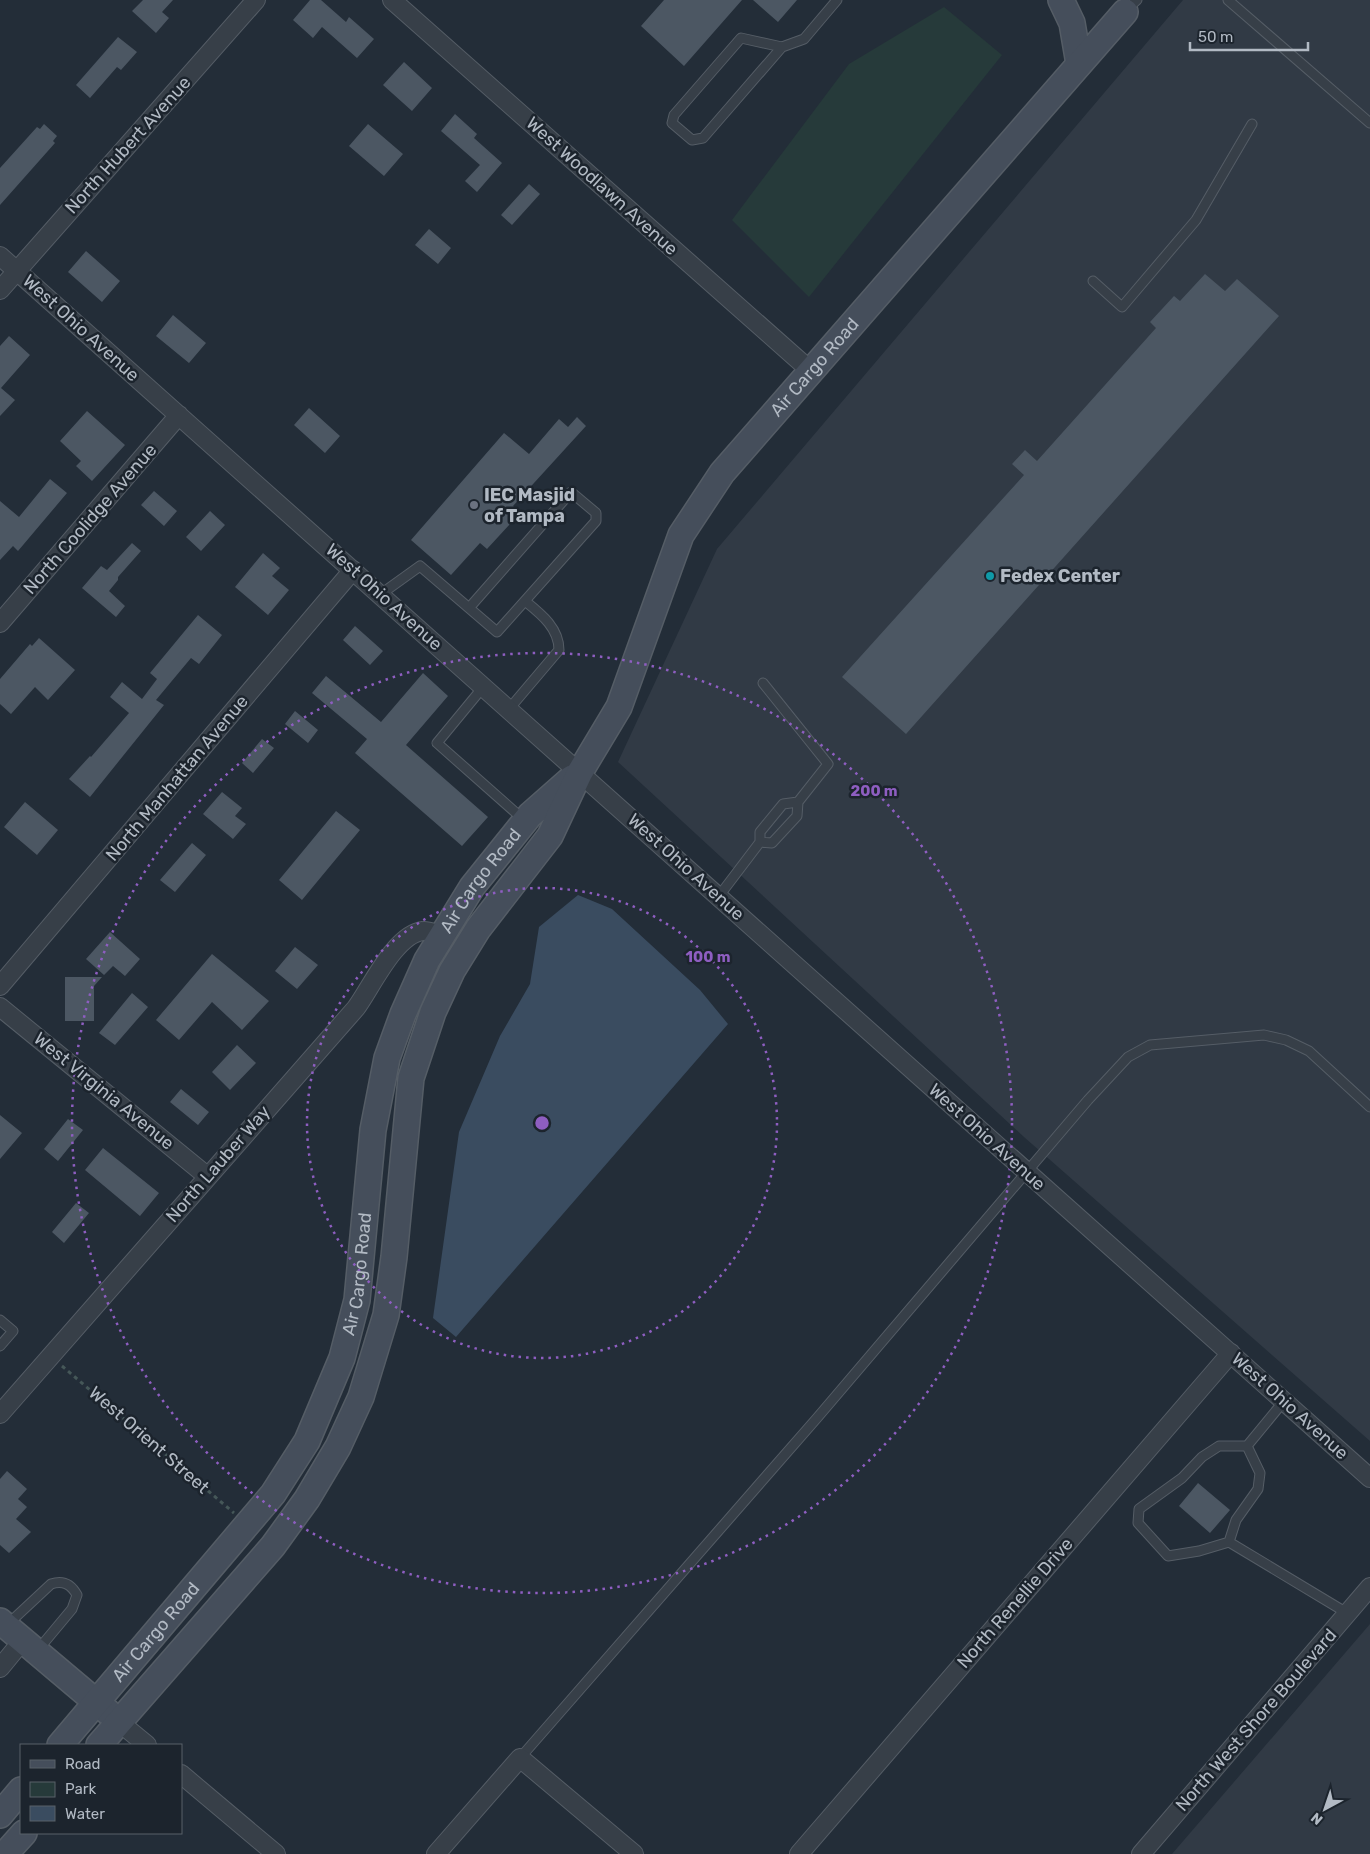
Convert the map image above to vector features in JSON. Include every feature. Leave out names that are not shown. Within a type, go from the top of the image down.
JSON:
[{"type":"street","name":"North Hubert Avenue","points":[[0,290],[256,0]]},
{"type":"street","name":"West Woodlawn Avenue","points":[[392,0],[812,372]]},
{"type":"street","points":[[1061,0],[1072,23],[1079,64]]},
{"type":"street","name":"Air Cargo Road","points":[[101,1744],[273,1546],[307,1499],[338,1448],[361,1398],[386,1315],[394,1257],[411,1078],[433,1012],[452,971],[478,929],[550,836],[580,772],[619,707],[682,535],[722,473],[1079,64],[1124,3]]},
{"type":"street","name":"West Ohio Avenue","points":[[0,256],[1370,1478]]},
{"type":"street","name":"North Coolidge Avenue","points":[[0,623],[179,415]]},
{"type":"street","name":"North Manhattan Avenue","points":[[0,986],[354,570]]},
{"type":"street","name":"Air Cargo Road","points":[[61,1744],[248,1525],[293,1466],[320,1414],[342,1358],[356,1300],[373,1130],[387,1058],[403,1014],[427,960],[472,888],[525,821],[580,772]]},
{"type":"street","name":"North Lauber Way","points":[[0,1414],[356,1008],[394,951],[408,937],[423,931],[442,935]]},
{"type":"street","name":"West Virginia Avenue","points":[[0,1007],[208,1176]]},
{"type":"street","name":"North Renellie Drive","points":[[799,1854],[1231,1353]]},
{"type":"street","name":"North West Shore Boulevard","points":[[1142,1854],[1370,1586]]},
{"type":"street","points":[[0,1668],[16,1635],[146,1744]]},
{"type":"street","points":[[436,1854],[520,1758],[634,1854]]},
{"type":"street","points":[[182,1775],[276,1854]]},
{"type":"street","points":[[0,1815],[20,1791]]},
{"type":"street","points":[[6,1854],[23,1834]]},
{"type":"lane","points":[[782,46],[703,138],[692,140],[672,123],[674,115],[741,38],[782,46],[804,39],[837,0]]},
{"type":"lane","points":[[1228,0],[1370,123]]},
{"type":"lane","points":[[1093,281],[1122,307],[1196,220],[1252,124]]},
{"type":"lane","points":[[381,594],[420,566],[469,608],[497,632],[596,521],[596,513],[571,492],[469,608]]},
{"type":"lane","points":[[509,709],[559,650],[558,638],[554,630],[525,601]]},
{"type":"lane","points":[[760,842],[772,843],[798,816],[798,802],[828,764],[763,683]]},
{"type":"lane","points":[[484,686],[437,743],[525,821]]},
{"type":"lane","points":[[719,896],[760,842],[760,832],[784,804],[798,802]]},
{"type":"lane","points":[[520,1758],[817,1418],[1026,1171],[1128,1057],[1150,1045],[1264,1035],[1286,1040],[1308,1051],[1370,1107]]},
{"type":"lane","points":[[0,1320],[13,1331],[0,1346]]},
{"type":"lane","points":[[1247,1446],[1284,1401]]},
{"type":"lane","points":[[1247,1446],[1219,1446],[1202,1457],[1182,1478],[1139,1509],[1138,1523],[1168,1556],[1199,1551],[1229,1542],[1347,1613]]},
{"type":"lane","points":[[1229,1542],[1236,1520],[1258,1489],[1260,1473],[1247,1446]]},
{"type":"lane","points":[[58,1582],[66,1583],[73,1588],[77,1595],[72,1609],[16,1635],[42,1590],[58,1582]]},
{"type":"path","name":"West Orient Street","points":[[50,1356],[248,1525]]},
{"type":"shaded area","points":[[1183,0],[1370,0],[1370,1441],[1024,1137],[618,762],[717,549]]},
{"type":"shaded area","points":[[1370,1624],[1370,1854],[1172,1854]]},
{"type":"green space","points":[[944,7],[1002,55],[809,297],[732,220],[849,64]]},
{"type":"water","points":[[578,895],[612,909],[700,990],[728,1024],[456,1337],[433,1318],[459,1132],[500,1036],[530,984],[539,927]]},
{"type":"building","points":[[143,0],[173,0],[162,12],[169,18],[156,33],[132,11]]},
{"type":"building","points":[[310,0],[321,0],[346,22],[349,17],[374,39],[357,58],[322,27],[313,38],[293,20]]},
{"type":"building","points":[[664,0],[742,0],[684,66],[641,26]]},
{"type":"building","points":[[753,0],[797,0],[778,22]]},
{"type":"building","points":[[118,37],[137,52],[121,70],[117,67],[90,98],[76,85]]},
{"type":"building","points":[[404,62],[432,88],[412,111],[383,85]]},
{"type":"building","points":[[455,114],[477,134],[474,138],[502,163],[477,192],[465,181],[480,165],[441,131]]},
{"type":"building","points":[[44,124],[57,136],[53,141],[55,143],[0,205],[0,168],[37,127],[40,129]]},
{"type":"building","points":[[368,124],[403,154],[384,176],[349,146]]},
{"type":"building","points":[[529,184],[540,194],[512,225],[501,215]]},
{"type":"building","points":[[429,229],[451,248],[438,264],[415,245]]},
{"type":"building","points":[[86,251],[120,281],[102,302],[68,272]]},
{"type":"building","name":"Fedex Center","points":[[1205,274],[1225,291],[1237,279],[1279,316],[906,734],[842,677],[1024,475],[1012,464],[1025,450],[1037,461],[1156,328],[1150,322],[1174,296],[1180,301]]},
{"type":"building","points":[[173,315],[206,343],[189,363],[156,336]]},
{"type":"building","points":[[9,336],[30,355],[1,388],[15,400],[0,416],[0,346]]},
{"type":"building","points":[[309,408],[340,436],[325,453],[294,425]]},
{"type":"building","points":[[87,411],[125,445],[92,481],[76,466],[81,461],[60,441]]},
{"type":"building","name":"IEC Masjid of Tampa","points":[[577,417],[586,426],[513,506],[520,513],[487,549],[480,543],[451,575],[411,540],[504,433],[529,454],[559,419],[568,427]]},
{"type":"building","points":[[50,479],[67,493],[18,551],[13,546],[0,560],[0,501],[19,517]]},
{"type":"building","points":[[154,491],[177,511],[164,526],[141,505]]},
{"type":"building","points":[[210,511],[225,525],[201,551],[186,537]]},
{"type":"building","points":[[132,543],[141,551],[118,577],[118,580],[109,591],[125,606],[116,617],[82,588],[101,566],[107,570]]},
{"type":"building","points":[[263,553],[280,568],[272,576],[289,590],[268,615],[235,587]]},
{"type":"building","points":[[198,615],[222,635],[199,664],[191,658],[156,700],[164,705],[90,797],[69,779],[129,713],[110,697],[122,682],[142,699],[157,679],[150,673]]},
{"type":"building","points":[[355,626],[383,651],[370,665],[343,640]]},
{"type":"building","points":[[39,638],[75,670],[48,700],[35,687],[11,714],[0,704],[0,679],[30,644],[32,646]]},
{"type":"building","points":[[423,673],[448,696],[406,745],[488,817],[462,846],[355,753],[367,739],[312,693],[326,676],[381,722]]},
{"type":"building","points":[[295,711],[318,730],[308,743],[285,724]]},
{"type":"building","points":[[262,739],[274,748],[253,773],[242,763]]},
{"type":"building","points":[[222,792],[242,808],[235,816],[246,824],[233,839],[203,814]]},
{"type":"building","points":[[25,802],[58,830],[37,855],[4,827]]},
{"type":"building","points":[[336,811],[360,830],[302,900],[279,880]]},
{"type":"building","points":[[192,843],[206,855],[175,892],[160,880]]},
{"type":"building","points":[[110,932],[140,959],[125,976],[113,966],[104,975],[86,959]]},
{"type":"building","points":[[295,947],[318,965],[297,989],[275,971]]},
{"type":"building","points":[[212,954],[269,1001],[242,1030],[212,1002],[179,1040],[156,1020]]},
{"type":"building","points":[[65,977],[102,977],[94,986],[94,1021],[65,1021]]},
{"type":"building","points":[[132,993],[148,1007],[115,1045],[99,1033]]},
{"type":"building","points":[[237,1045],[256,1063],[230,1090],[212,1072]]},
{"type":"building","points":[[181,1089],[209,1112],[198,1125],[170,1102]]},
{"type":"building","points":[[0,1115],[22,1133],[0,1159]]},
{"type":"building","points":[[68,1119],[83,1130],[58,1161],[44,1149]]},
{"type":"building","points":[[103,1148],[159,1193],[140,1216],[85,1170]]},
{"type":"building","points":[[76,1203],[89,1213],[64,1243],[52,1232]]},
{"type":"building","points":[[7,1471],[27,1489],[18,1499],[27,1507],[16,1519],[31,1532],[9,1553],[0,1545],[0,1479]]},
{"type":"building","points":[[1198,1483],[1230,1510],[1210,1533],[1179,1506]]},
{"type":"place","name":"IEC Masjid of Tampa","points":[[474,505]]},
{"type":"place","name":"Fedex Center","points":[[990,576]]}]
